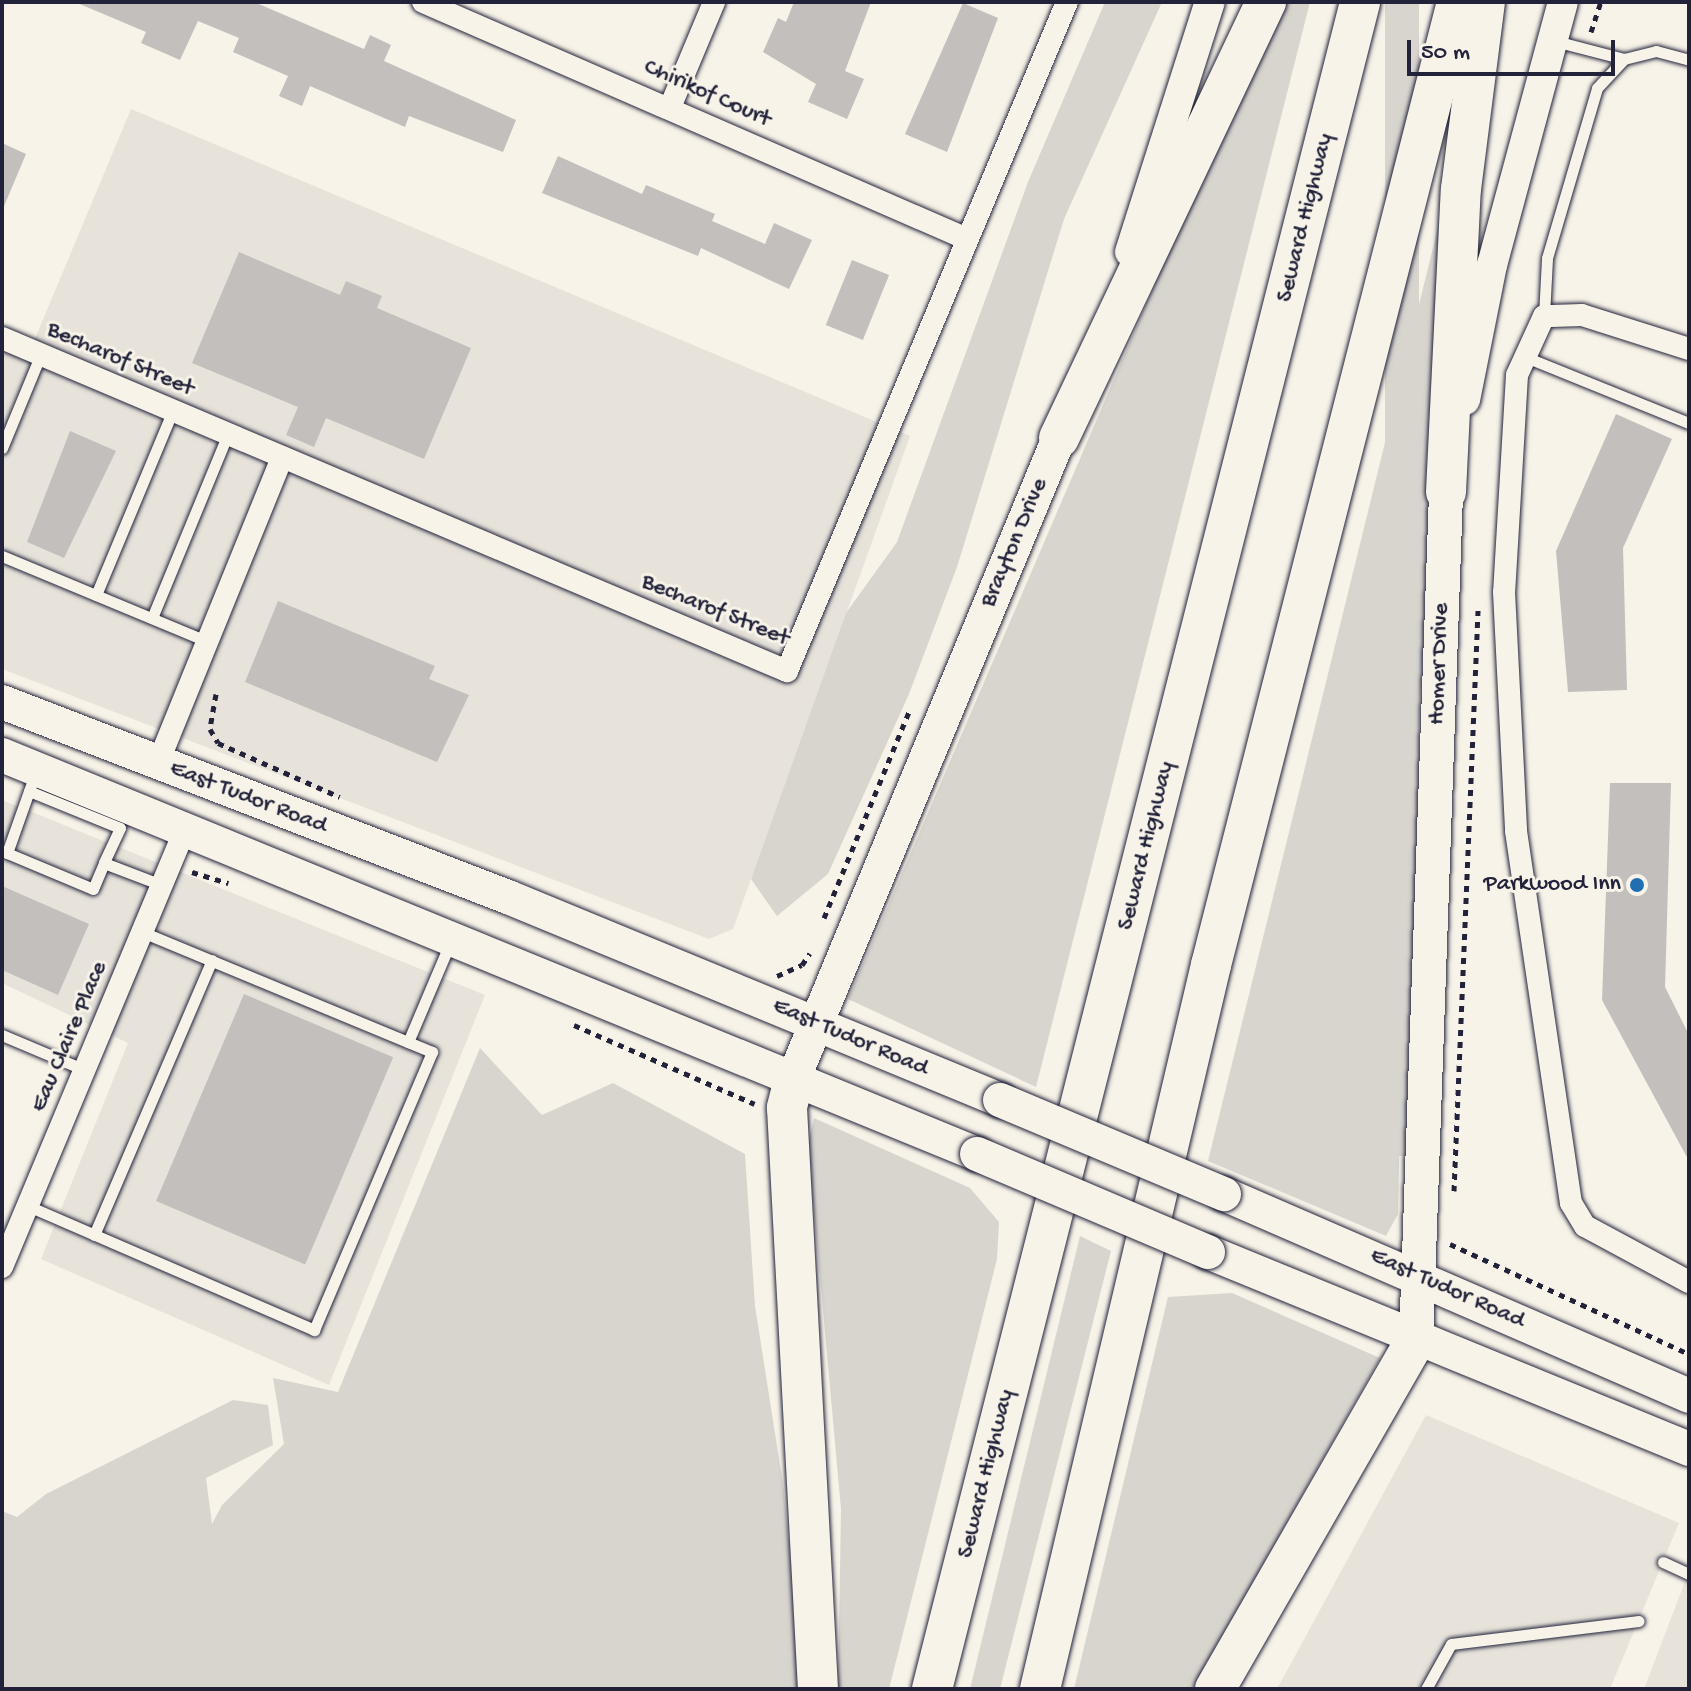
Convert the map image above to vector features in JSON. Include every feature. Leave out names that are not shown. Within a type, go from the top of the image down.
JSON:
[{"type":"highway","points":[[1059,438],[1266,2]]},
{"type":"highway","name":"Seward Highway","points":[[932,1689],[1360,2]]},
{"type":"highway","points":[[1040,1689],[1211,965],[1457,2]]},
{"type":"highway","points":[[1446,492],[1461,189],[1485,2]]},
{"type":"highway","points":[[795,1075],[787,1108],[818,1689]]},
{"type":"highway","points":[[1215,1689],[1416,1340]]},
{"type":"main road","name":"Brayton Drive","points":[[795,1075],[1059,438],[1138,233],[1210,2]]},
{"type":"main road","name":"Homer Drive","points":[[1416,1340],[1446,492],[1492,265],[1563,2]]},
{"type":"main road","name":"East Tudor Road","points":[[2,702],[816,1023],[1417,1275],[1689,1396]]},
{"type":"main road","name":"East Tudor Road","points":[[2,755],[33,780],[186,828],[795,1075],[1416,1340],[1689,1449]]},
{"type":"street","name":"Chirikof Court","points":[[423,2],[671,105],[967,239]]},
{"type":"street","points":[[671,105],[714,2]]},
{"type":"street","name":"Becharof Street","points":[[2,338],[787,671],[1067,2]]},
{"type":"street","points":[[1689,349],[1582,315],[1544,316],[1523,356],[1504,592],[1516,831],[1571,1203],[1585,1226],[1689,1282]]},
{"type":"street","points":[[158,763],[282,457]]},
{"type":"street","name":"Eau Claire Place","points":[[2,1267],[7,1240],[28,1206],[186,828]]},
{"type":"lane","points":[[1553,41],[1624,59],[1656,51],[1689,60]]},
{"type":"lane","points":[[1544,316],[1547,258],[1597,88],[1624,59]]},
{"type":"lane","points":[[2,448],[41,354]]},
{"type":"lane","points":[[1523,356],[1689,423]]},
{"type":"lane","points":[[96,595],[173,410]]},
{"type":"lane","points":[[152,618],[228,434]]},
{"type":"lane","points":[[2,556],[206,641]]},
{"type":"lane","points":[[33,780],[120,828],[104,863],[93,889],[7,853],[33,780]]},
{"type":"lane","points":[[104,863],[162,885]]},
{"type":"lane","points":[[28,1206],[314,1330],[432,1052],[143,932]]},
{"type":"lane","points":[[408,1042],[453,936]]},
{"type":"lane","points":[[94,1235],[212,960]]},
{"type":"lane","points":[[2,1035],[85,1070]]},
{"type":"lane","points":[[1663,1562],[1689,1574]]},
{"type":"lane","points":[[1426,1689],[1451,1644],[1639,1621]]},
{"type":"path","points":[[1448,1242],[1689,1354]]},
{"type":"shaded area","points":[[1105,2],[1162,2],[1064,219],[957,567],[909,694],[828,874],[777,916],[751,879],[846,613],[897,542],[1028,182]]},
{"type":"shaded area","points":[[1276,2],[1310,2],[1036,1087],[848,999]]},
{"type":"shaded area","points":[[1385,2],[1419,2],[1419,1156],[1385,1156]]},
{"type":"shaded area","points":[[131,109],[910,436],[733,929],[709,939],[2,669],[2,328],[34,341]]},
{"type":"shaded area","points":[[1444,203],[1449,231],[1403,973],[1398,1214],[1386,1236],[1208,1161]]},
{"type":"shaded area","points":[[2,800],[485,995],[329,1385],[41,1259],[128,1043],[2,983]]},
{"type":"shaded area","points":[[480,1048],[542,1115],[613,1083],[745,1154],[755,1306],[783,1484],[803,1689],[2,1689],[2,1511],[17,1517],[46,1494],[233,1400],[268,1405],[273,1445],[206,1478],[212,1524],[222,1505],[284,1444],[273,1378],[338,1392]]},
{"type":"shaded area","points":[[814,1118],[970,1188],[999,1222],[997,1259],[889,1689],[838,1689],[841,1509],[808,1145]]},
{"type":"shaded area","points":[[1080,1236],[1111,1251],[1000,1689],[970,1689]]},
{"type":"shaded area","points":[[1232,1293],[1380,1358],[1192,1689],[1074,1689],[1168,1297]]},
{"type":"shaded area","points":[[1426,1415],[1679,1523],[1610,1689],[1277,1689]]},
{"type":"shaded area","points":[[1689,1571],[1689,1689],[1644,1689]]},
{"type":"building","points":[[75,2],[254,2],[364,49],[370,35],[391,45],[384,61],[516,120],[503,152],[409,116],[405,127],[310,86],[302,106],[279,96],[288,76],[233,52],[239,38],[198,21],[180,60],[141,43],[146,32]]},
{"type":"building","points":[[794,2],[871,2],[845,71],[864,79],[847,119],[808,102],[816,84],[763,52],[778,18],[786,22]]},
{"type":"building","points":[[963,3],[998,18],[947,152],[905,134]]},
{"type":"building","points":[[2,143],[26,154],[2,211]]},
{"type":"building","points":[[558,156],[642,194],[646,185],[715,214],[712,221],[765,244],[774,223],[812,240],[789,289],[701,248],[698,256],[542,193]]},
{"type":"building","points":[[239,252],[340,295],[346,281],[382,296],[377,308],[471,348],[424,459],[326,418],[314,447],[286,435],[298,407],[192,363]]},
{"type":"building","points":[[852,260],[889,275],[863,340],[826,325]]},
{"type":"building","points":[[1616,414],[1672,439],[1623,548],[1627,690],[1568,692],[1556,551]]},
{"type":"building","points":[[70,431],[116,451],[64,558],[27,542]]},
{"type":"building","points":[[278,601],[435,666],[429,679],[469,695],[437,762],[245,682]]},
{"type":"building","name":"Parkwood Inn","points":[[1610,783],[1671,783],[1665,987],[1689,1035],[1689,1161],[1602,1000]]},
{"type":"building","points":[[2,886],[89,924],[58,995],[2,970]]},
{"type":"building","points":[[244,994],[393,1057],[305,1264],[156,1201]]},
{"type":"place","name":"Parkwood Inn","points":[[1637,885]]}]
